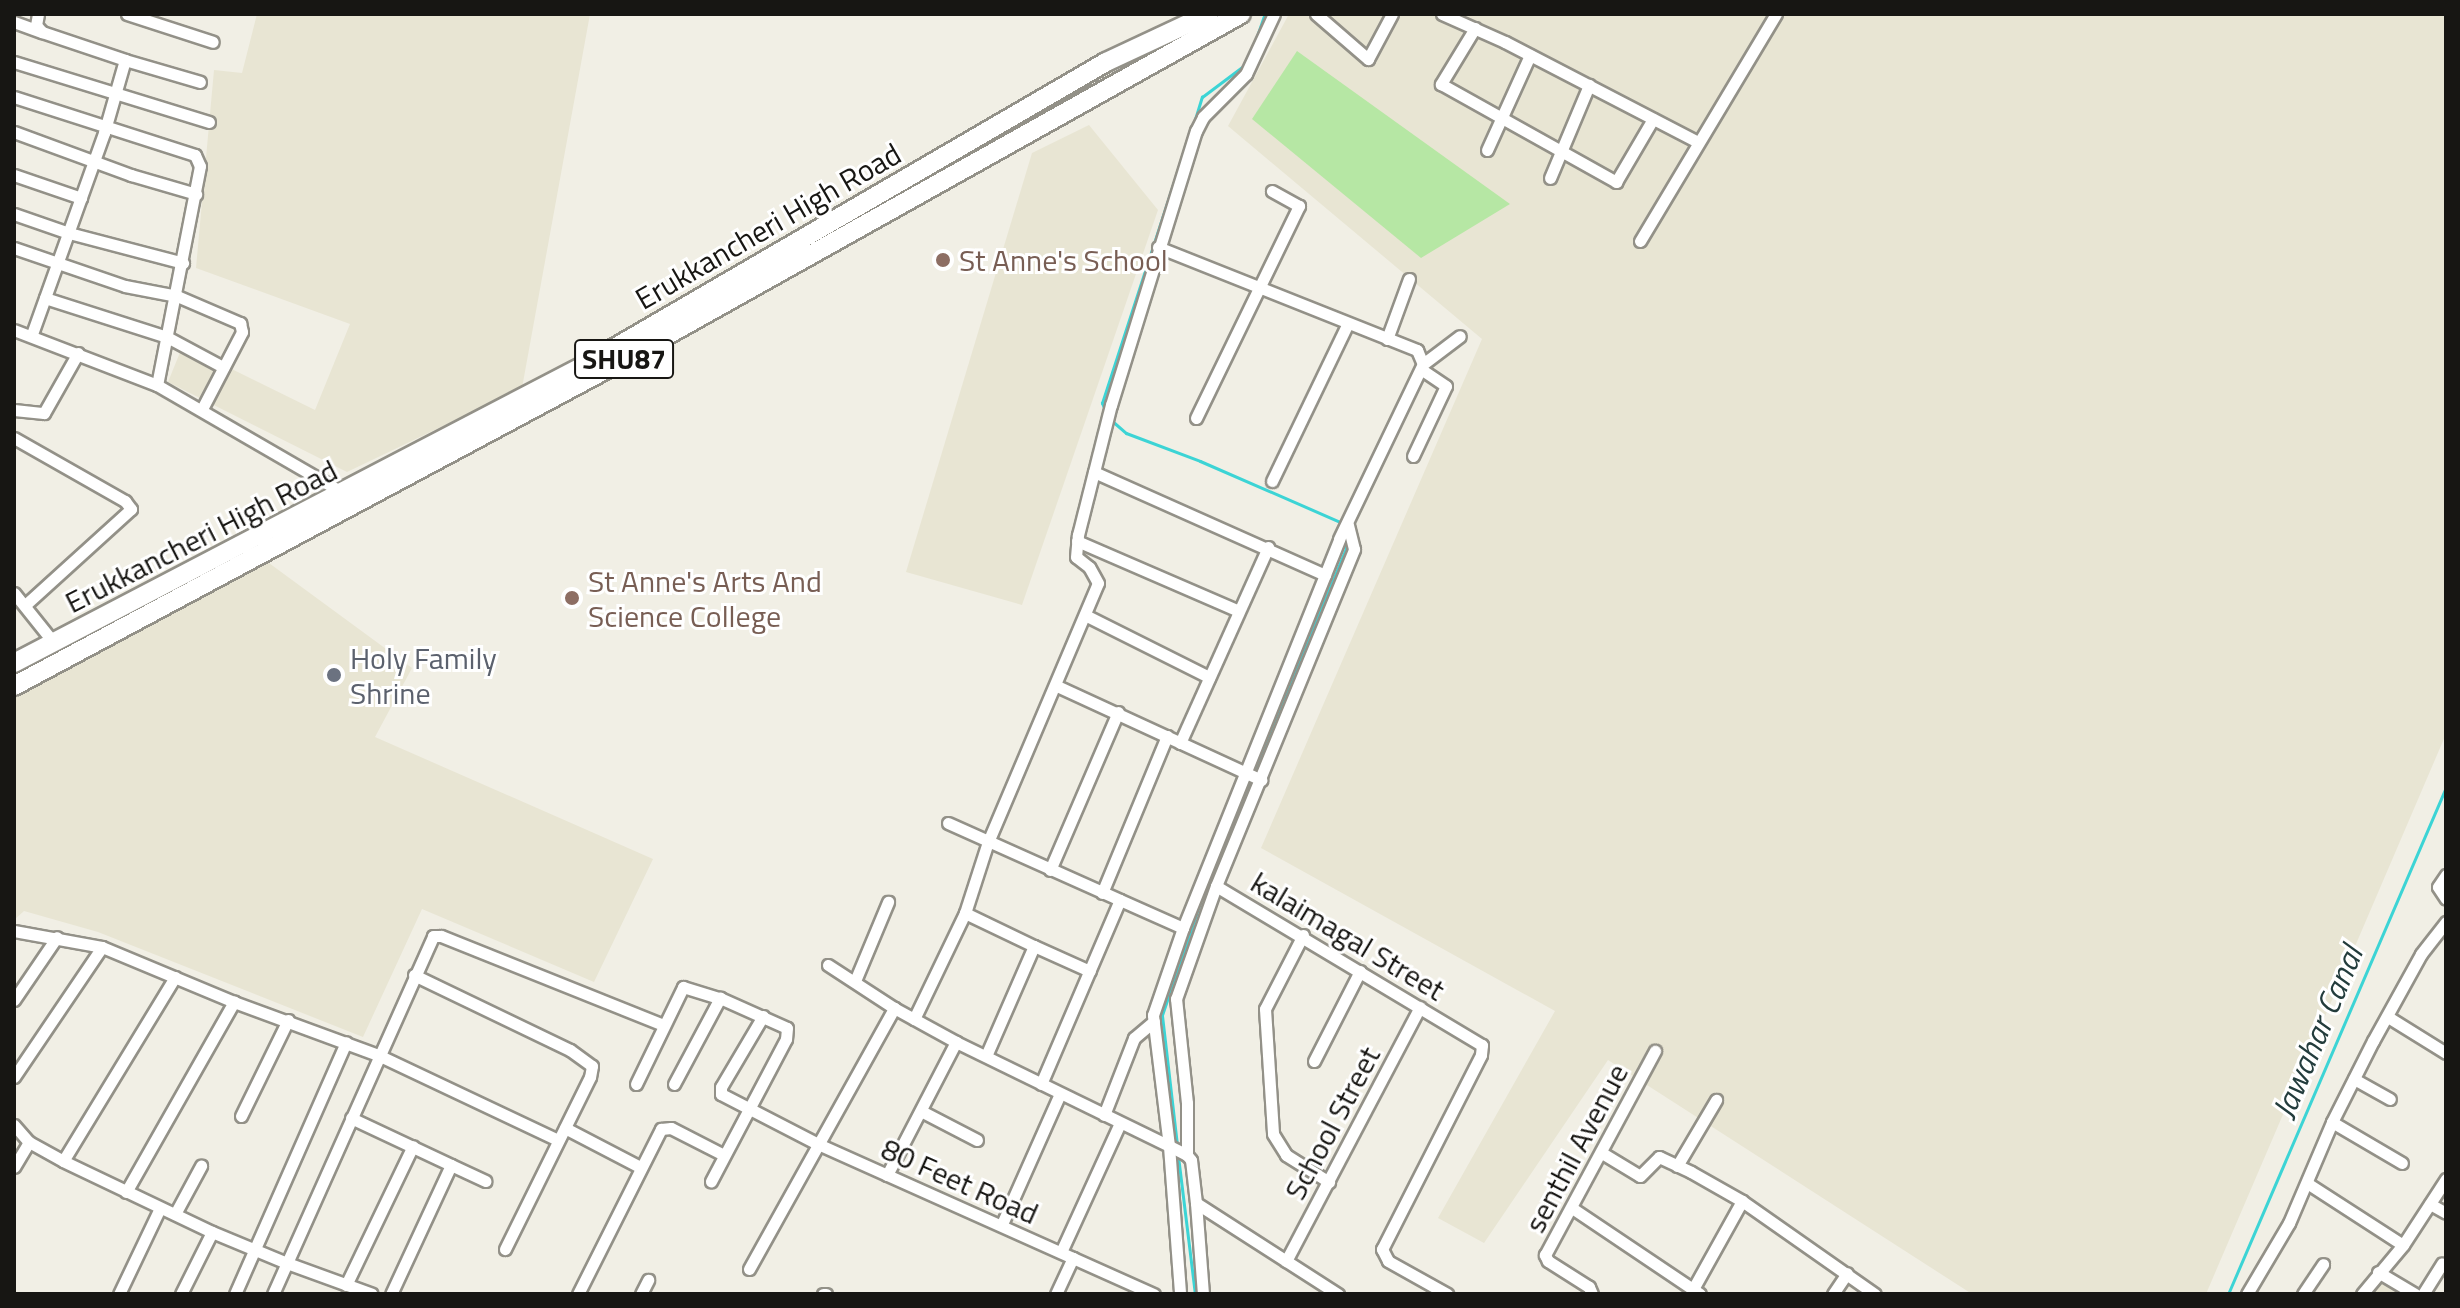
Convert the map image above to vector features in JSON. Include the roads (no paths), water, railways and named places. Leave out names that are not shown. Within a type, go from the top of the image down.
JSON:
[{"type":"main road","name":"Erukkancheri High Road","points":[[14,663],[54,643],[106,626],[344,493],[465,436],[1106,62],[1209,14]]},
{"type":"main road","name":"SHU87","points":[[14,686],[106,626],[465,436],[1235,18]]},
{"type":"street","points":[[38,14],[36,25],[42,32]]},
{"type":"street","points":[[127,14],[213,42]]},
{"type":"street","points":[[914,1019],[965,913],[988,842],[1057,686],[1098,583],[1089,567],[1076,557],[1077,541],[1108,416],[1196,131],[1203,117],[1246,74],[1274,14]]},
{"type":"street","points":[[1316,14],[1368,59],[1392,14]]},
{"type":"street","points":[[1442,14],[1530,55],[1698,142]]},
{"type":"street","points":[[1640,241],[1776,14]]},
{"type":"street","points":[[14,22],[200,82]]},
{"type":"street","points":[[1475,28],[1441,84],[1616,182],[1653,119]]},
{"type":"street","points":[[1487,150],[1503,121],[1530,55]]},
{"type":"street","points":[[32,334],[106,128],[125,60]]},
{"type":"street","points":[[14,62],[209,122]]},
{"type":"street","points":[[1550,178],[1589,85]]},
{"type":"street","points":[[14,97],[195,155],[200,166],[196,194],[157,385]]},
{"type":"street","points":[[14,132],[95,159],[131,175],[196,194]]},
{"type":"street","points":[[14,175],[81,198]]},
{"type":"street","points":[[1196,418],[1299,206],[1272,191]]},
{"type":"street","points":[[14,214],[69,233],[183,263]]},
{"type":"street","points":[[1158,247],[1347,325],[1417,350],[1422,367],[1445,384],[1445,390],[1413,456]]},
{"type":"street","points":[[14,248],[125,286],[177,296],[241,324],[242,332],[202,409]]},
{"type":"street","points":[[1387,339],[1409,279]]},
{"type":"street","points":[[45,298],[167,337],[223,367]]},
{"type":"street","points":[[1272,481],[1347,325]]},
{"type":"street","points":[[14,330],[32,334],[157,385],[344,493]]},
{"type":"street","points":[[1422,367],[1460,336]]},
{"type":"street","points":[[14,410],[44,413],[78,353]]},
{"type":"street","name":"kalaimagal Street","points":[[1183,928],[1325,575],[1422,367]]},
{"type":"street","points":[[14,438],[125,501],[131,509],[25,605]]},
{"type":"street","points":[[1094,472],[1325,575]]},
{"type":"street","name":"kalaimagal Street","points":[[1344,531],[1354,549],[1216,886],[1303,935],[1482,1045],[1481,1055],[1382,1249],[1388,1261],[1447,1294]]},
{"type":"street","points":[[1077,541],[1239,611]]},
{"type":"street","points":[[1180,743],[1268,547]]},
{"type":"street","points":[[14,593],[54,643]]},
{"type":"street","points":[[1085,615],[1209,677]]},
{"type":"street","points":[[1057,686],[1259,780]]},
{"type":"street","points":[[1050,870],[1118,712]]},
{"type":"street","points":[[1102,893],[1167,736]]},
{"type":"street","points":[[948,823],[1183,928],[1154,1021],[1171,1148],[1180,1294]]},
{"type":"street","points":[[2446,875],[2438,887],[2446,899]]},
{"type":"street","points":[[1203,1294],[1196,1203],[1187,1155],[1187,1103],[1176,999],[1216,886]]},
{"type":"street","points":[[1041,1084],[1120,900]]},
{"type":"street","points":[[855,981],[888,902]]},
{"type":"street","points":[[965,913],[1090,971]]},
{"type":"street","points":[[2247,1294],[2289,1223],[2354,1079],[2421,954],[2446,922]]},
{"type":"street","points":[[14,931],[102,947],[234,1002],[378,1055],[558,1140]]},
{"type":"street","points":[[1303,935],[1265,1009],[1273,1134],[1286,1155],[1329,1182]]},
{"type":"street","points":[[273,1294],[428,941],[433,936],[441,936],[663,1025]]},
{"type":"street","points":[[14,1000],[57,937]]},
{"type":"street","points":[[986,1056],[1034,946]]},
{"type":"street","points":[[14,1077],[102,947]]},
{"type":"street","points":[[828,965],[894,1008],[956,1042],[1187,1155]]},
{"type":"street","points":[[1314,1061],[1360,971]]},
{"type":"street","points":[[414,975],[590,1061],[592,1073],[505,1249]]},
{"type":"street","points":[[63,1161],[175,977]]},
{"type":"street","points":[[636,1084],[683,987],[720,998],[785,1026],[789,1034],[711,1181]]},
{"type":"street","points":[[674,1084],[720,998]]},
{"type":"street","points":[[126,1192],[234,1002]]},
{"type":"street","name":"School Street","points":[[1286,1261],[1420,1007]]},
{"type":"street","points":[[749,1269],[894,1008]]},
{"type":"street","name":"80 Feet Road","points":[[763,1016],[719,1091],[818,1144],[1002,1224],[1133,1290],[1154,1294]]},
{"type":"street","points":[[2388,1017],[2446,1053]]},
{"type":"street","points":[[241,1116],[288,1020]]},
{"type":"street","points":[[1104,1115],[1134,1038],[1154,1021]]},
{"type":"street","points":[[235,1294],[346,1042]]},
{"type":"street","points":[[887,1175],[956,1042]]},
{"type":"street","name":"senthil Avenue","points":[[1592,1294],[1589,1287],[1548,1261],[1545,1255],[1655,1051]]},
{"type":"street","points":[[2354,1079],[2390,1099]]},
{"type":"street","points":[[1002,1224],[1060,1094]]},
{"type":"street","points":[[1677,1166],[1716,1100]]},
{"type":"street","points":[[921,1111],[977,1140]]},
{"type":"street","points":[[351,1118],[485,1181]]},
{"type":"street","points":[[2332,1122],[2402,1163]]},
{"type":"street","points":[[1061,1252],[1120,1123]]},
{"type":"street","points":[[14,1125],[29,1142],[126,1192],[212,1232],[372,1294]]},
{"type":"street","points":[[565,1128],[640,1167]]},
{"type":"street","points":[[578,1294],[655,1137],[665,1128],[724,1155]]},
{"type":"street","points":[[14,1167],[29,1142]]},
{"type":"street","points":[[353,1289],[413,1146]]},
{"type":"street","points":[[1602,1153],[1640,1176],[1659,1157],[1677,1166],[1742,1201],[1875,1294]]},
{"type":"street","points":[[391,1294],[451,1165]]},
{"type":"street","points":[[175,1214],[201,1166]]},
{"type":"street","points":[[2362,1294],[2403,1245],[2446,1179]]},
{"type":"street","points":[[2307,1183],[2403,1245]]},
{"type":"street","points":[[1572,1208],[1696,1292],[1742,1201]]},
{"type":"street","points":[[1196,1203],[1338,1294]]},
{"type":"street","points":[[2430,1204],[2446,1213]]},
{"type":"street","points":[[119,1294],[160,1208]]},
{"type":"street","points":[[181,1294],[212,1232]]},
{"type":"street","points":[[1056,1294],[1073,1258]]},
{"type":"street","points":[[2423,1294],[2442,1263]]},
{"type":"street","points":[[2303,1294],[2323,1264]]},
{"type":"street","points":[[2378,1272],[2415,1294]]},
{"type":"street","points":[[1833,1294],[1847,1273]]},
{"type":"street","points":[[641,1294],[648,1280]]},
{"type":"waterway","points":[[1256,39],[1264,16]]},
{"type":"waterway","points":[[1192,129],[1202,97],[1246,64]]},
{"type":"waterway","points":[[1105,410],[1102,403],[1179,166]]},
{"type":"waterway","points":[[1111,420],[1126,433],[1200,461],[1341,525]]},
{"type":"waterway","points":[[1177,1145],[1162,1015],[1204,891],[1346,548],[1344,541]]},
{"type":"waterway","name":"Jawahar Canal","points":[[2228,1294],[2446,787]]},
{"type":"waterway","points":[[1178,1156],[1195,1294]]},
{"type":"place","name":"St Anne's School","points":[[943,260]]},
{"type":"place","name":"St Anne's Arts And Science College","points":[[572,598]]},
{"type":"place","name":"Holy Family Shrine","points":[[334,675]]}]
